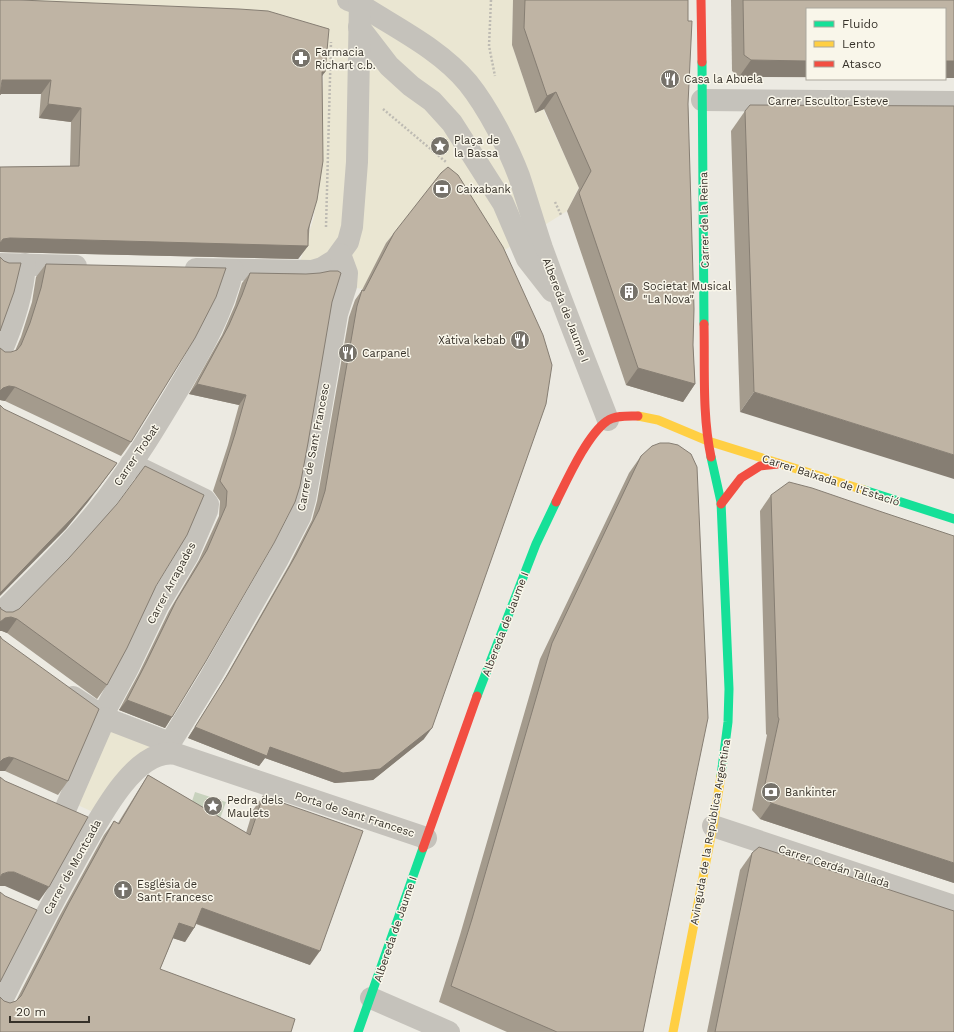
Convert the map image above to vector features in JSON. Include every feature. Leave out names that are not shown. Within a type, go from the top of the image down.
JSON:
[{"type":"street","name":"Carrer de la Reina","points":[[701,0],[705,400],[708,441]]},
{"type":"street","points":[[177,268],[312,271],[330,264],[340,254],[348,242],[352,227],[356,162],[359,27],[355,1]]},
{"type":"street","name":"Albereda de Jaume I","points":[[355,1],[425,45],[445,60],[469,84],[488,114],[509,153],[519,176],[536,230],[608,420],[593,435],[573,467],[536,544],[458,747],[358,1032]]},
{"type":"street","points":[[359,27],[389,66],[411,86],[432,101],[452,123],[503,203],[527,259],[565,308]]},
{"type":"street","name":"Carrer Escultor Esteve","points":[[702,100],[954,102]]},
{"type":"street","name":"Carrer de Sant Francesc","points":[[169,748],[278,559],[300,517],[314,455],[337,314],[346,286],[347,273],[340,254]]},
{"type":"street","points":[[0,264],[97,266]]},
{"type":"street","points":[[0,354],[19,302],[24,279],[25,264]]},
{"type":"street","name":"Carrer Trobat","points":[[0,614],[55,558],[99,509],[122,467],[168,405],[206,340],[226,296],[233,270]]},
{"type":"street","name":"Carrer Baixada de l'Estació","points":[[608,420],[623,416],[637,416],[658,420],[708,441],[954,519]]},
{"type":"street","name":"Avinguda de la República Argentina","points":[[673,1032],[713,826],[725,753],[728,716],[729,689],[721,504],[708,441]]},
{"type":"street","points":[[721,504],[741,478],[760,466],[778,464]]},
{"type":"street","name":"Carrer Arrapades","points":[[105,718],[107,707],[128,668],[158,605],[188,555],[207,511],[208,504],[205,500],[122,467]]},
{"type":"street","name":"Porta de Sant Francesc","points":[[57,685],[105,718],[169,748],[176,754],[426,838]]},
{"type":"street","points":[[96,825],[57,807],[105,718]]},
{"type":"street","name":"Carrer de Montcada","points":[[0,1004],[34,913],[96,825],[111,800],[131,776],[153,757],[169,748]]},
{"type":"street","name":"Carrer Cerdán Tallada","points":[[713,826],[954,906]]},
{"type":"street","points":[[371,998],[449,1032]]},
{"type":"path","points":[[491,0],[488,46],[496,82]]},
{"type":"path","points":[[331,42],[325,224],[328,239],[340,254]]},
{"type":"path","points":[[330,76],[386,111],[446,162]]},
{"type":"green space","points":[[195,792],[226,802],[216,830],[187,817]]},
{"type":"shaded area","name":"Plaça de la Bassa","points":[[0,0],[513,0],[512,45],[535,113],[543,109],[579,187],[567,211],[495,256],[434,183],[386,243],[363,289],[334,284],[300,262],[314,217],[322,112],[325,44]]},
{"type":"shaded area","points":[[102,726],[153,747],[93,812],[69,801]]},
{"type":"building","points":[[0,0],[268,11],[329,29],[325,72],[322,72],[323,161],[317,200],[308,230],[308,246],[10,238],[3,239],[0,243],[0,167],[79,166],[81,108],[48,104],[51,80],[2,80],[0,95]]},
{"type":"building","points":[[525,0],[688,0],[688,21],[692,21],[688,104],[695,384],[638,368],[579,193],[591,171],[556,92],[547,96],[524,28]]},
{"type":"building","points":[[743,0],[954,0],[954,61],[946,61],[946,8],[806,8],[806,61],[751,60],[744,55]]},
{"type":"building","points":[[750,105],[954,106],[954,455],[754,392],[745,111]]},
{"type":"building","points":[[448,167],[458,175],[503,247],[543,335],[552,365],[546,404],[432,728],[380,769],[343,773],[270,747],[267,756],[195,727],[228,674],[296,555],[319,510],[325,491],[357,306],[362,290],[364,291],[394,233],[441,173]]},
{"type":"building","points":[[0,257],[9,263],[21,263],[14,292],[0,331]]},
{"type":"building","points":[[46,264],[226,268],[216,297],[195,338],[131,442],[15,387],[9,386],[0,391],[0,348],[5,352],[11,352],[17,350],[21,345],[30,323],[41,288]]},
{"type":"building","points":[[338,271],[341,273],[332,302],[308,443],[300,486],[295,502],[274,543],[172,717],[127,700],[176,601],[207,550],[226,506],[227,491],[220,481],[246,395],[197,384],[229,325],[250,273],[306,274]]},
{"type":"building","points":[[0,405],[4,409],[117,463],[75,515],[0,593]]},
{"type":"building","points":[[660,443],[678,445],[691,454],[697,467],[708,718],[643,1032],[557,1032],[451,986],[472,919],[552,643],[641,456],[652,446]]},
{"type":"building","points":[[145,466],[204,495],[187,535],[156,586],[127,648],[107,685],[17,619],[11,617],[5,618],[0,622],[0,607],[6,612],[13,612],[19,609],[69,558],[117,504]]},
{"type":"building","points":[[789,482],[812,488],[954,536],[954,863],[771,803],[763,793],[779,719],[771,495]]},
{"type":"building","points":[[0,636],[2,639],[99,709],[68,781],[14,758],[9,757],[0,762]]},
{"type":"building","points":[[148,775],[250,835],[263,796],[363,831],[320,951],[202,908],[194,928],[179,923],[160,969],[295,1019],[291,1032],[0,1032],[0,997],[4,1001],[10,1003],[16,1001],[21,996],[69,903],[114,821],[119,824]]},
{"type":"building","points":[[0,777],[5,781],[88,817],[49,887],[14,872],[2,874],[0,877]]},
{"type":"building","points":[[759,847],[954,911],[954,1032],[715,1032],[752,853]]},
{"type":"building","points":[[0,892],[5,896],[37,910],[0,982]]},
{"type":"traffic: fast","points":[[702,62],[704,324]]},
{"type":"traffic: fast","points":[[711,457],[721,502],[729,689],[728,722],[721,776]]},
{"type":"traffic: fast","points":[[864,490],[954,519]]},
{"type":"traffic: fast","points":[[477,696],[536,544],[556,502]]},
{"type":"traffic: fast","points":[[358,1032],[423,848]]},
{"type":"traffic: slow","points":[[638,416],[658,420],[708,441],[864,490]]},
{"type":"traffic: slow","points":[[673,1032],[713,826],[721,776]]},
{"type":"traffic: jam","points":[[701,0],[702,62]]},
{"type":"traffic: jam","points":[[704,324],[705,408],[711,457]]},
{"type":"traffic: jam","points":[[556,502],[578,458],[592,436],[610,419],[622,416],[638,416]]},
{"type":"traffic: jam","points":[[721,504],[741,478],[760,466],[778,464]]},
{"type":"traffic: jam","points":[[423,848],[477,696]]},
{"type":"place","name":"Farmacia Richart c.b.","points":[[301,58]]},
{"type":"place","name":"Casa la Abuela","points":[[670,79]]},
{"type":"place","name":"Plaça de la Bassa","points":[[440,146]]},
{"type":"place","name":"Caixabank","points":[[442,189]]},
{"type":"place","name":"Societat Musical \"La Nova\"","points":[[629,292]]},
{"type":"place","name":"Xàtiva kebab","points":[[520,340]]},
{"type":"place","name":"Carpanel","points":[[348,353]]},
{"type":"place","name":"Bankinter","points":[[771,792]]},
{"type":"place","name":"Pedra dels Maulets","points":[[213,806]]},
{"type":"place","name":"Església de Sant Francesc","points":[[123,890]]}]
